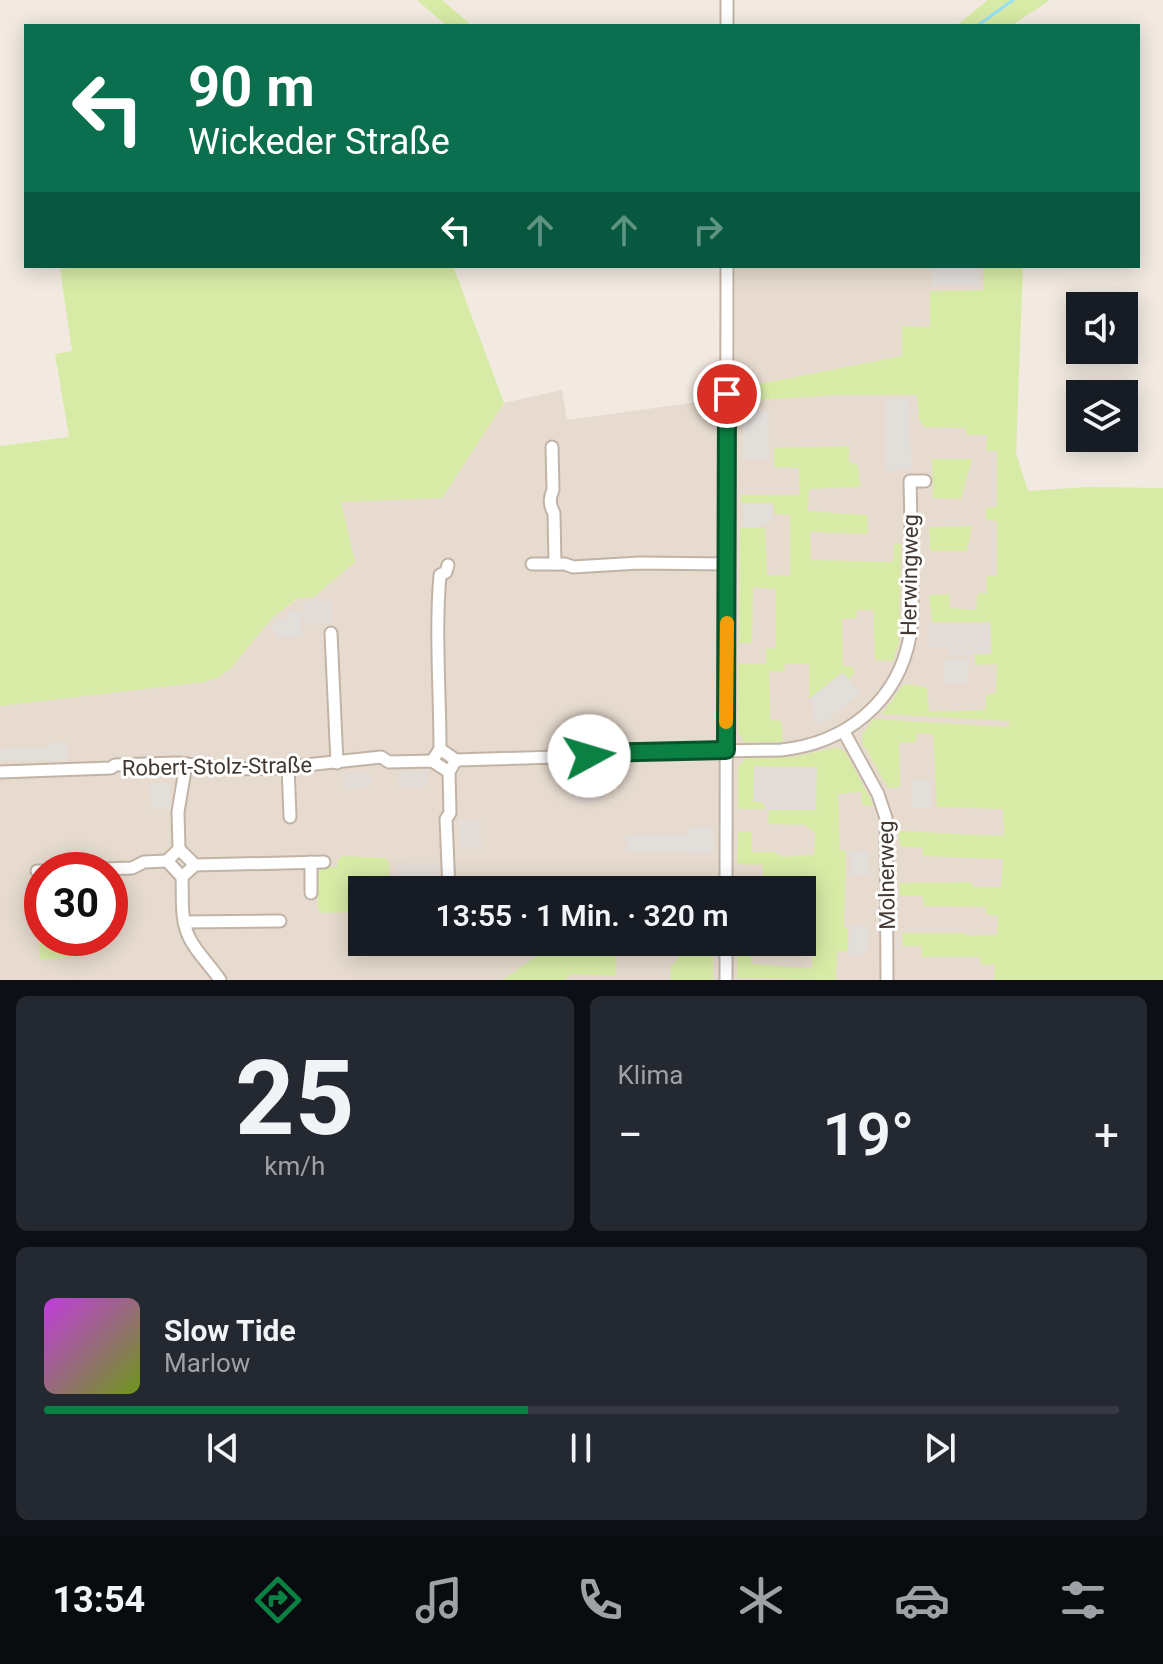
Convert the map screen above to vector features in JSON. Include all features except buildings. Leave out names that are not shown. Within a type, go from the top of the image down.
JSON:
[{"type":"street","points":[[727,0],[727,24]]},
{"type":"street","points":[[726,876],[727,268]]},
{"type":"street","points":[[552,447],[553,490],[550,508],[554,513],[555,564]]},
{"type":"street","name":"Herwingweg","points":[[726,750],[801,747],[844,732],[878,703],[904,660],[912,616],[910,481],[925,481]]},
{"type":"street","points":[[532,564],[565,564],[573,567],[639,563],[727,564]]},
{"type":"street","points":[[448,565],[446,572],[440,575],[437,612],[440,639],[440,749],[432,761],[449,772]]},
{"type":"street","points":[[331,633],[337,763]]},
{"type":"street","name":"Molnerweg","points":[[844,732],[878,794],[886,818],[887,980]]},
{"type":"street","points":[[440,749],[456,760],[726,750]]},
{"type":"street","name":"Robert-Stolz-Straße","points":[[0,772],[186,764],[229,769],[337,763],[357,757],[381,757],[389,762],[432,761]]},
{"type":"street","points":[[448,876],[446,819],[450,813],[449,772],[456,760]]},
{"type":"street","points":[[186,764],[178,812],[179,849],[195,865]]},
{"type":"street","points":[[288,765],[290,817]]},
{"type":"street","points":[[128,868],[144,862],[167,861],[179,849]]},
{"type":"street","points":[[167,861],[182,877],[184,922],[189,939],[220,980]]},
{"type":"street","points":[[182,877],[195,865],[317,862],[311,893]]},
{"type":"street","points":[[184,922],[280,921]]},
{"type":"street","points":[[726,956],[726,980]]},
{"type":"shaded area","points":[[735,268],[984,268],[984,290],[930,291],[930,327],[916,381],[919,418],[1017,401],[1007,980],[0,980],[0,706],[205,682],[219,677],[232,667],[272,618],[299,598],[340,502],[442,498],[504,403],[562,390],[567,420],[720,399],[722,749],[732,746]]},
{"type":"shaded area","points":[[932,268],[979,268],[979,286],[932,286]]},
{"type":"shaded area","points":[[885,398],[910,398],[911,470],[886,471]]},
{"type":"shaded area","points":[[751,410],[769,410],[769,459],[743,459],[743,419],[751,419]]},
{"type":"shaded area","points":[[772,504],[772,523],[761,523],[761,527],[744,527],[744,505]]},
{"type":"shaded area","points":[[331,601],[331,624],[304,625],[303,602]]},
{"type":"shaded area","points":[[288,611],[301,611],[302,637],[279,637],[271,627],[281,616],[288,620]]},
{"type":"shaded area","points":[[929,625],[990,625],[990,653],[947,656],[947,648],[929,648]]},
{"type":"shaded area","points":[[945,659],[967,659],[967,683],[945,683]]},
{"type":"shaded area","points":[[843,672],[860,694],[820,725],[814,718],[814,705],[809,699]]},
{"type":"shaded area","points":[[66,742],[68,768],[63,767],[62,759],[52,764],[49,760],[0,761],[0,749],[49,747],[53,743]]},
{"type":"shaded area","points":[[603,765],[604,801],[575,802],[574,766]]},
{"type":"shaded area","points":[[754,766],[817,766],[816,811],[769,810],[762,802],[753,802]]},
{"type":"shaded area","points":[[398,770],[427,770],[427,786],[398,787]]},
{"type":"shaded area","points":[[370,771],[371,789],[343,790],[342,772]]},
{"type":"shaded area","points":[[912,780],[931,780],[931,808],[913,808]]},
{"type":"shaded area","points":[[150,783],[169,783],[170,809],[151,809]]},
{"type":"shaded area","points":[[458,820],[480,820],[482,849],[459,850]]},
{"type":"shaded area","points":[[689,827],[713,827],[713,853],[626,852],[626,835],[688,835]]},
{"type":"shaded area","points":[[850,851],[868,851],[869,875],[850,875]]},
{"type":"shaded area","points":[[439,862],[439,876],[396,876],[396,864]]},
{"type":"shaded area","points":[[850,926],[868,926],[868,945],[861,954],[849,954]]},
{"type":"green space","points":[[417,0],[442,0],[469,23],[445,24]]},
{"type":"green space","points":[[988,0],[1050,0],[1014,24],[958,24]]},
{"type":"green space","points":[[454,268],[504,403],[442,498],[341,502],[355,562],[314,597],[298,598],[272,618],[232,667],[219,677],[205,682],[0,706],[0,446],[69,437],[55,354],[72,351],[60,269]]},
{"type":"green space","points":[[984,268],[1023,268],[1016,453],[1028,491],[1087,487],[1163,488],[1163,980],[994,980],[995,965],[980,964],[980,957],[922,957],[921,946],[903,946],[902,933],[997,935],[998,916],[986,914],[985,907],[924,906],[922,896],[900,896],[899,883],[969,882],[974,887],[1001,887],[1003,859],[923,856],[922,848],[900,846],[898,831],[1004,836],[1003,809],[937,807],[933,734],[917,733],[916,742],[899,743],[900,787],[888,788],[862,742],[862,735],[873,719],[1009,727],[1009,721],[882,714],[903,685],[927,688],[929,712],[985,710],[986,695],[996,693],[997,664],[975,665],[975,654],[992,654],[990,622],[932,622],[929,595],[949,594],[950,608],[976,610],[978,593],[987,593],[986,576],[997,576],[997,521],[986,520],[986,508],[997,507],[997,451],[986,451],[987,435],[967,435],[965,428],[924,427],[919,419],[917,395],[836,395],[741,401],[739,388],[902,356],[902,326],[930,327],[930,291],[984,290]]},
{"type":"green space","points":[[849,446],[849,462],[858,465],[860,487],[809,489],[808,511],[867,515],[868,534],[810,532],[811,560],[893,562],[894,544],[901,544],[899,643],[893,661],[875,660],[873,610],[857,610],[857,618],[842,619],[843,666],[853,667],[854,674],[848,679],[843,673],[809,699],[809,664],[785,664],[784,672],[769,671],[770,720],[781,721],[783,742],[745,742],[738,733],[738,664],[766,664],[766,649],[776,648],[776,589],[753,587],[752,643],[739,643],[740,528],[765,528],[767,575],[790,576],[790,515],[775,514],[773,503],[741,503],[741,495],[800,495],[799,468],[774,467],[774,448]]},
{"type":"green space","points":[[932,459],[972,459],[961,499],[933,498]]},
{"type":"green space","points":[[972,526],[967,551],[930,551],[929,527]]},
{"type":"green space","points":[[837,747],[846,753],[874,806],[862,805],[861,792],[838,794],[840,850],[846,851],[844,927],[848,928],[848,951],[837,952],[836,980],[737,978],[737,956],[751,956],[752,964],[812,968],[812,956],[816,956],[816,876],[763,876],[763,865],[737,864],[738,832],[752,832],[752,852],[775,852],[782,857],[814,855],[815,833],[805,825],[768,824],[769,810],[816,810],[817,767],[754,766],[753,801],[762,802],[766,809],[738,809],[738,766],[746,758],[794,757]]},
{"type":"green space","points":[[342,856],[386,858],[389,876],[348,876],[348,912],[322,913],[318,909],[317,876],[321,868],[337,867],[338,859]]},
{"type":"green space","points":[[40,956],[72,956],[72,957],[40,960]]},
{"type":"green space","points":[[536,956],[617,956],[616,976],[572,974],[564,980],[503,980]]},
{"type":"green space","points":[[679,956],[713,956],[713,980],[671,980],[670,968]]},
{"type":"waterway","points":[[980,24],[1013,0]]},
{"type":"slow traffic","points":[[726,722],[727,623]]},
{"type":"route","points":[[589,756],[595,753],[726,750],[727,394]]}]
